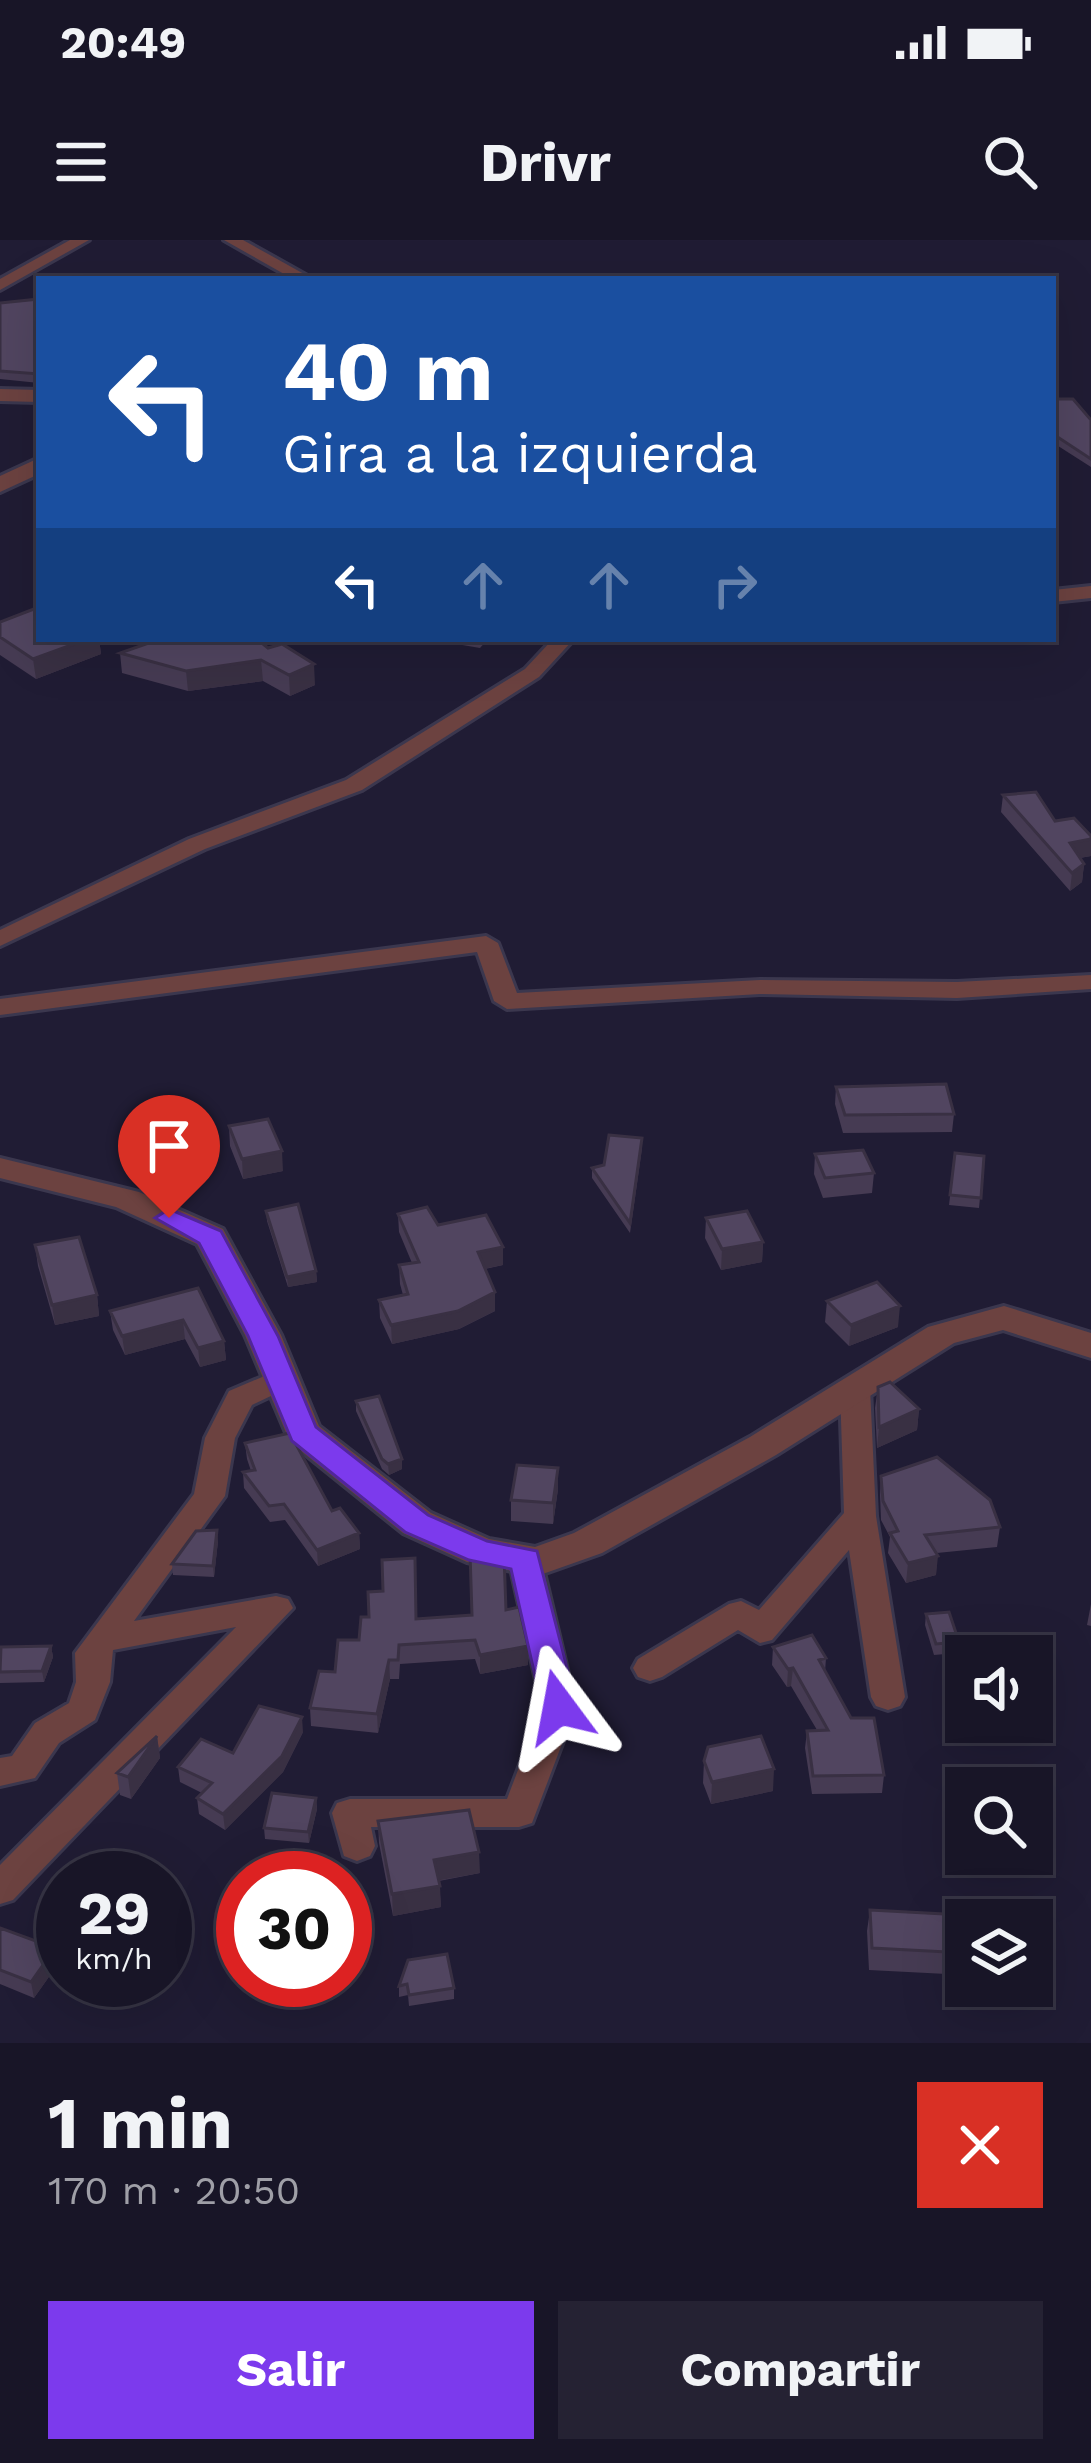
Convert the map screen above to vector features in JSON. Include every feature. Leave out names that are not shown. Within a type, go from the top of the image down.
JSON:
[{"type":"street","points":[[0,286],[81,240]]},
{"type":"street","points":[[232,240],[299,276]]},
{"type":"street","points":[[0,395],[36,396]]},
{"type":"street","points":[[0,485],[36,467]]},
{"type":"street","points":[[1056,596],[1091,592]]},
{"type":"street","points":[[0,939],[197,844],[354,785],[532,673],[561,642]]},
{"type":"street","points":[[0,1007],[486,943],[507,1001],[760,987],[957,990],[1091,982]]},
{"type":"street","points":[[0,1168],[127,1199],[211,1237],[303,1433],[417,1523],[481,1552],[537,1562],[588,1543],[763,1446],[941,1335],[1004,1318],[1091,1346]]},
{"type":"street","points":[[0,1772],[23,1768],[47,1733],[83,1711],[93,1682],[92,1653],[209,1496],[220,1438],[240,1398],[281,1379]]},
{"type":"street","points":[[855,1388],[860,1516],[888,1696]]},
{"type":"street","points":[[650,1668],[741,1613],[760,1630],[860,1516]]},
{"type":"street","points":[[357,1846],[350,1814],[519,1813],[559,1707],[525,1560]]},
{"type":"street","points":[[0,1889],[276,1608],[104,1639]]},
{"type":"building","points":[[36,299],[36,374],[0,371],[0,303]]},
{"type":"building","points":[[1056,399],[1073,399],[1091,420],[1091,459],[1056,436]]},
{"type":"building","points":[[36,608],[36,642],[80,642],[33,659],[0,637],[0,622]]},
{"type":"building","points":[[151,642],[261,642],[268,648],[282,644],[314,664],[289,675],[261,660],[186,671],[120,653]]},
{"type":"building","points":[[1036,792],[1055,821],[1074,818],[1091,836],[1070,843],[1084,864],[1072,873],[1003,795]]},
{"type":"building","points":[[946,1084],[954,1114],[845,1115],[836,1087]]},
{"type":"building","points":[[268,1119],[282,1151],[242,1159],[229,1126]]},
{"type":"building","points":[[609,1135],[642,1138],[630,1223],[592,1168],[604,1165]]},
{"type":"building","points":[[863,1150],[874,1173],[825,1178],[815,1154]]},
{"type":"building","points":[[955,1153],[984,1156],[981,1198],[950,1195]]},
{"type":"building","points":[[298,1204],[316,1271],[287,1277],[266,1211]]},
{"type":"building","points":[[427,1207],[438,1225],[486,1215],[503,1247],[478,1252],[495,1292],[458,1311],[391,1325],[379,1300],[408,1294],[399,1265],[419,1262],[398,1214]]},
{"type":"building","points":[[747,1211],[763,1242],[722,1249],[706,1218]]},
{"type":"building","points":[[79,1237],[97,1295],[52,1305],[35,1245]]},
{"type":"building","points":[[877,1282],[900,1306],[851,1325],[827,1301]]},
{"type":"building","points":[[198,1288],[224,1341],[198,1348],[183,1320],[122,1336],[110,1311]]},
{"type":"building","points":[[890,1382],[919,1409],[879,1427],[878,1387]]},
{"type":"building","points":[[379,1396],[402,1459],[388,1464],[356,1401]]},
{"type":"building","points":[[290,1433],[332,1511],[340,1508],[359,1533],[317,1550],[284,1504],[269,1506],[243,1472],[255,1470],[245,1443]]},
{"type":"building","points":[[937,1457],[990,1500],[1000,1527],[925,1535],[938,1556],[908,1563],[890,1533],[898,1531],[883,1501],[881,1476]]},
{"type":"building","points":[[517,1465],[558,1468],[553,1503],[511,1500]]},
{"type":"building","points":[[217,1530],[213,1566],[172,1564],[196,1531]]},
{"type":"building","points":[[470,1553],[504,1555],[506,1610],[519,1607],[528,1646],[480,1655],[475,1640],[399,1645],[398,1660],[389,1660],[377,1714],[310,1708],[319,1671],[335,1672],[338,1640],[359,1640],[361,1617],[369,1617],[368,1592],[383,1591],[382,1560],[415,1558],[416,1619],[472,1615]]},
{"type":"building","points":[[949,1612],[957,1635],[945,1635],[945,1643],[936,1644],[926,1614]]},
{"type":"building","points":[[812,1635],[826,1658],[819,1660],[851,1718],[874,1718],[884,1775],[813,1776],[807,1731],[828,1730],[793,1668],[788,1669],[773,1647]]},
{"type":"building","points":[[51,1646],[42,1671],[0,1672],[1,1647]]},
{"type":"building","points":[[259,1706],[302,1717],[282,1756],[223,1814],[197,1798],[212,1783],[178,1767],[201,1739],[233,1753]]},
{"type":"building","points":[[157,1736],[128,1777],[117,1773]]},
{"type":"building","points":[[761,1736],[774,1769],[712,1782],[704,1761],[708,1747]]},
{"type":"building","points":[[272,1793],[316,1798],[308,1832],[264,1828]]},
{"type":"building","points":[[469,1810],[479,1852],[434,1860],[440,1886],[392,1894],[378,1821]]},
{"type":"building","points":[[870,1910],[945,1914],[945,1952],[872,1948]]},
{"type":"building","points":[[0,1928],[36,1941],[36,1975],[31,1982],[0,1970]]},
{"type":"building","points":[[447,1954],[454,1988],[409,1995],[407,1984],[399,1986],[408,1960]]},
{"type":"route","points":[[169,1218],[211,1237],[263,1336],[303,1433],[417,1523],[481,1552],[525,1560],[559,1707]]}]
